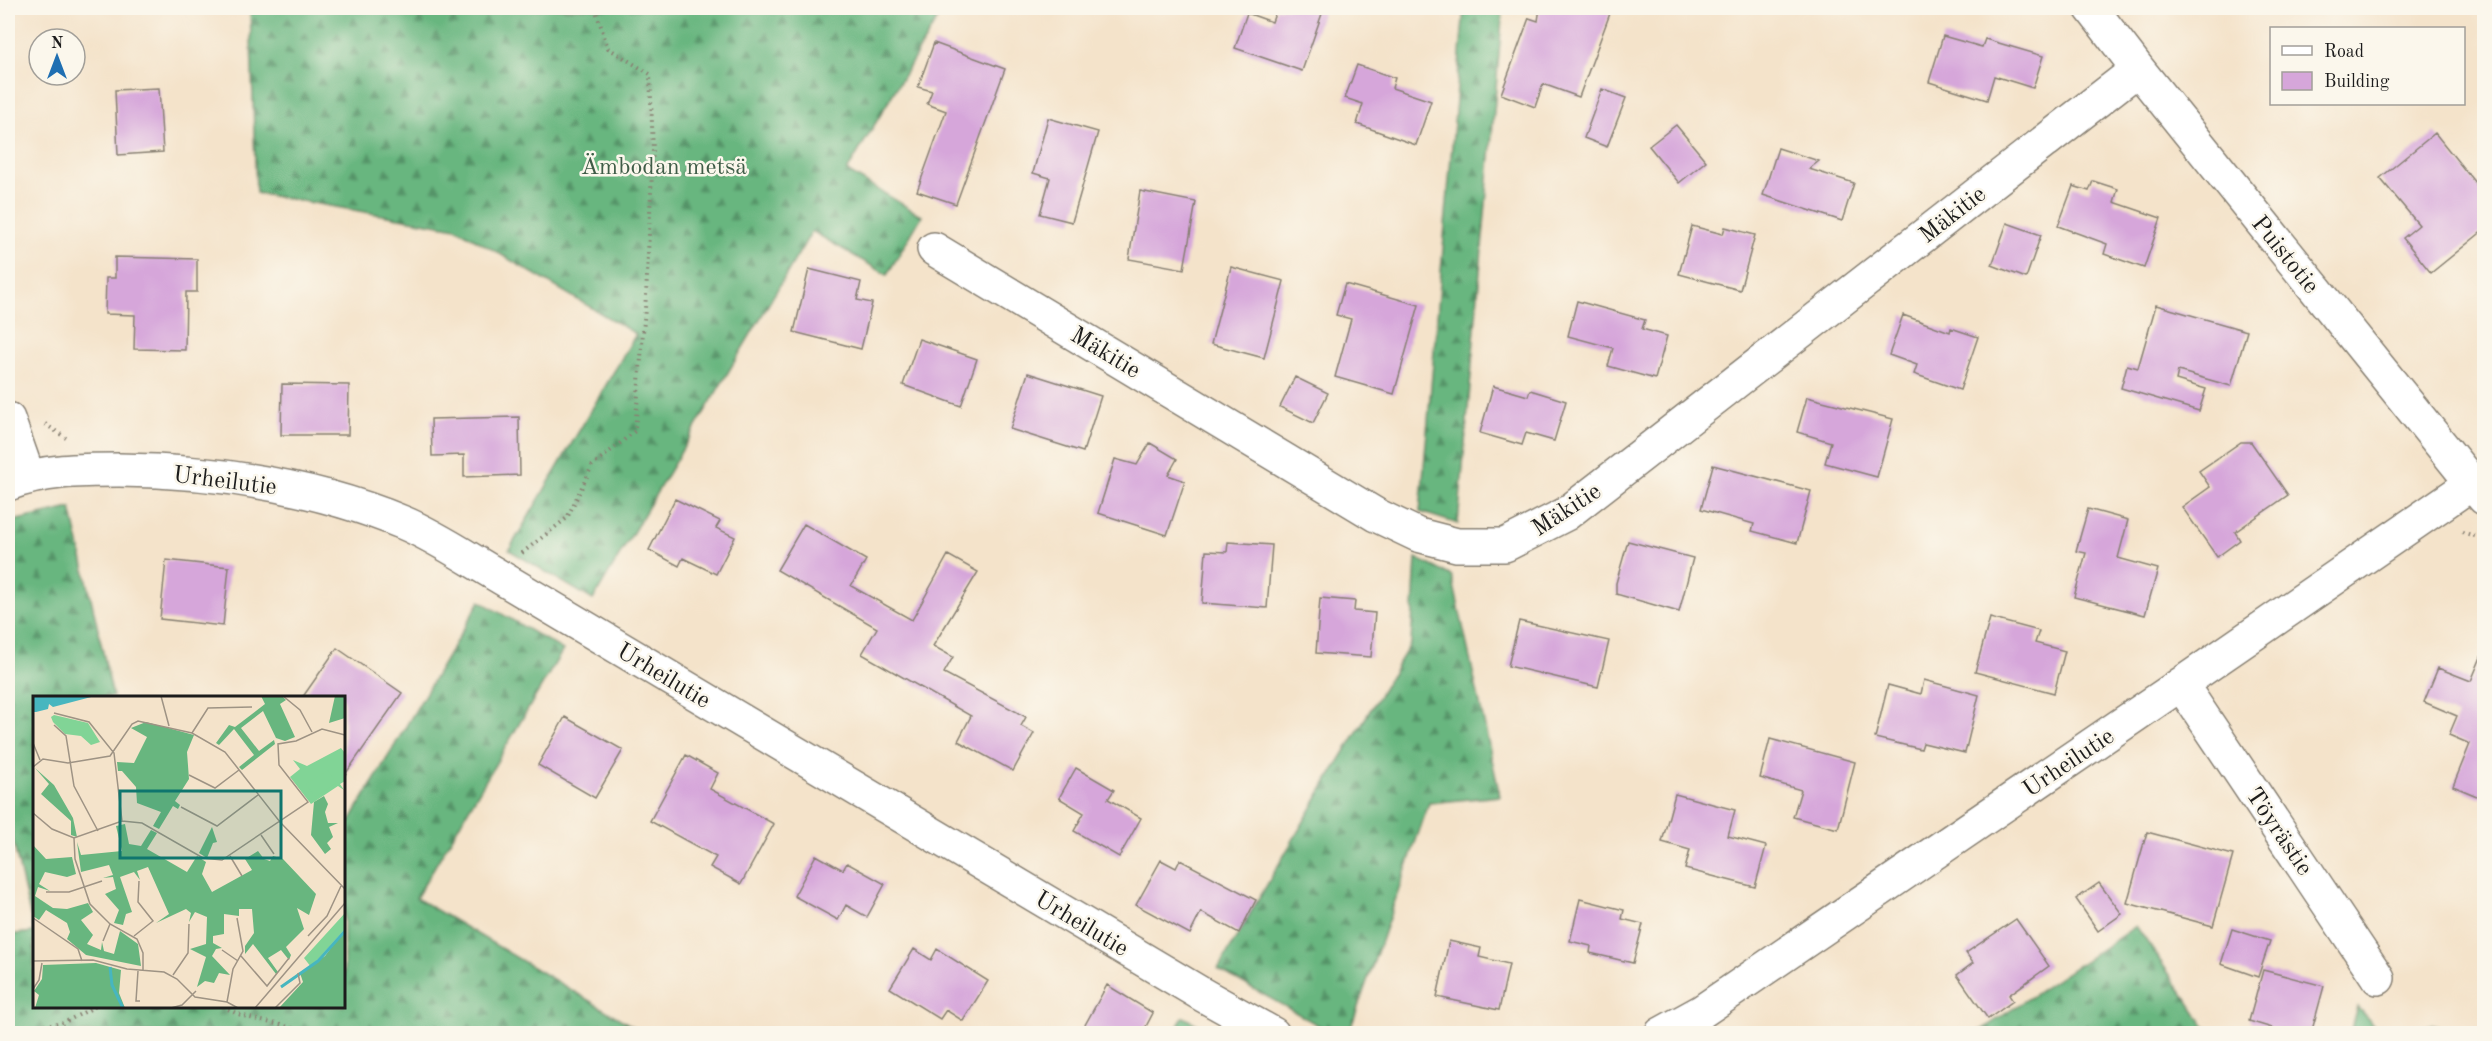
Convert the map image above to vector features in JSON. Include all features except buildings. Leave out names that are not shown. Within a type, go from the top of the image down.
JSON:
[{"type":"street","name":"Puistotie","points":[[2091,8],[2138,69],[2480,487]]},
{"type":"street","name":"Mäkitie","points":[[934,249],[1376,515],[1418,535],[1457,545],[1504,545],[1566,514],[2138,69]]},
{"type":"street","points":[[8,419],[18,480]]},
{"type":"street","name":"Urheilutie","points":[[18,480],[78,470],[204,475],[272,485],[342,500],[406,524],[495,574],[1182,983],[1273,1034]]},
{"type":"street","name":"Urheilutie","points":[[1661,1034],[1706,1023],[2181,684],[2480,487]]},
{"type":"street","name":"Töyrästie","points":[[2181,684],[2378,978]]},
{"type":"path","points":[[495,574],[567,518],[592,466],[635,431],[646,296],[654,150],[650,74],[608,48],[595,8]]},
{"type":"path","points":[[44,423],[75,444],[78,470]]},
{"type":"path","points":[[8,1029],[61,1024],[92,1008]]},
{"type":"path","points":[[226,1008],[233,1013],[295,1027],[308,1034]]},
{"type":"green space","name":"Ämbodan metsä","points":[[250,8],[944,8],[847,171],[922,216],[887,275],[812,231],[593,600],[509,550],[636,334],[456,228],[256,193]]},
{"type":"green space","points":[[1464,8],[1503,8],[1458,524],[1420,512]]},
{"type":"green space","points":[[71,508],[113,696],[33,696],[33,928],[8,819],[8,522]]},
{"type":"green space","points":[[1416,558],[1452,576],[1500,796],[1429,803],[1349,1033],[1332,1033],[1218,969],[1411,643]]},
{"type":"green space","points":[[480,601],[563,650],[416,898],[644,1033],[8,1033],[8,935],[33,932],[33,1008],[345,1008],[345,829]]},
{"type":"green space","points":[[2136,926],[2210,1033],[1977,1033]]},
{"type":"green space","points":[[2357,1007],[2381,1033],[2350,1033]]},
{"type":"green space","points":[[1184,1017],[1213,1033],[1174,1033]]},
{"type":"green space","points":[[2432,1024],[2459,1033],[2414,1033]]}]
